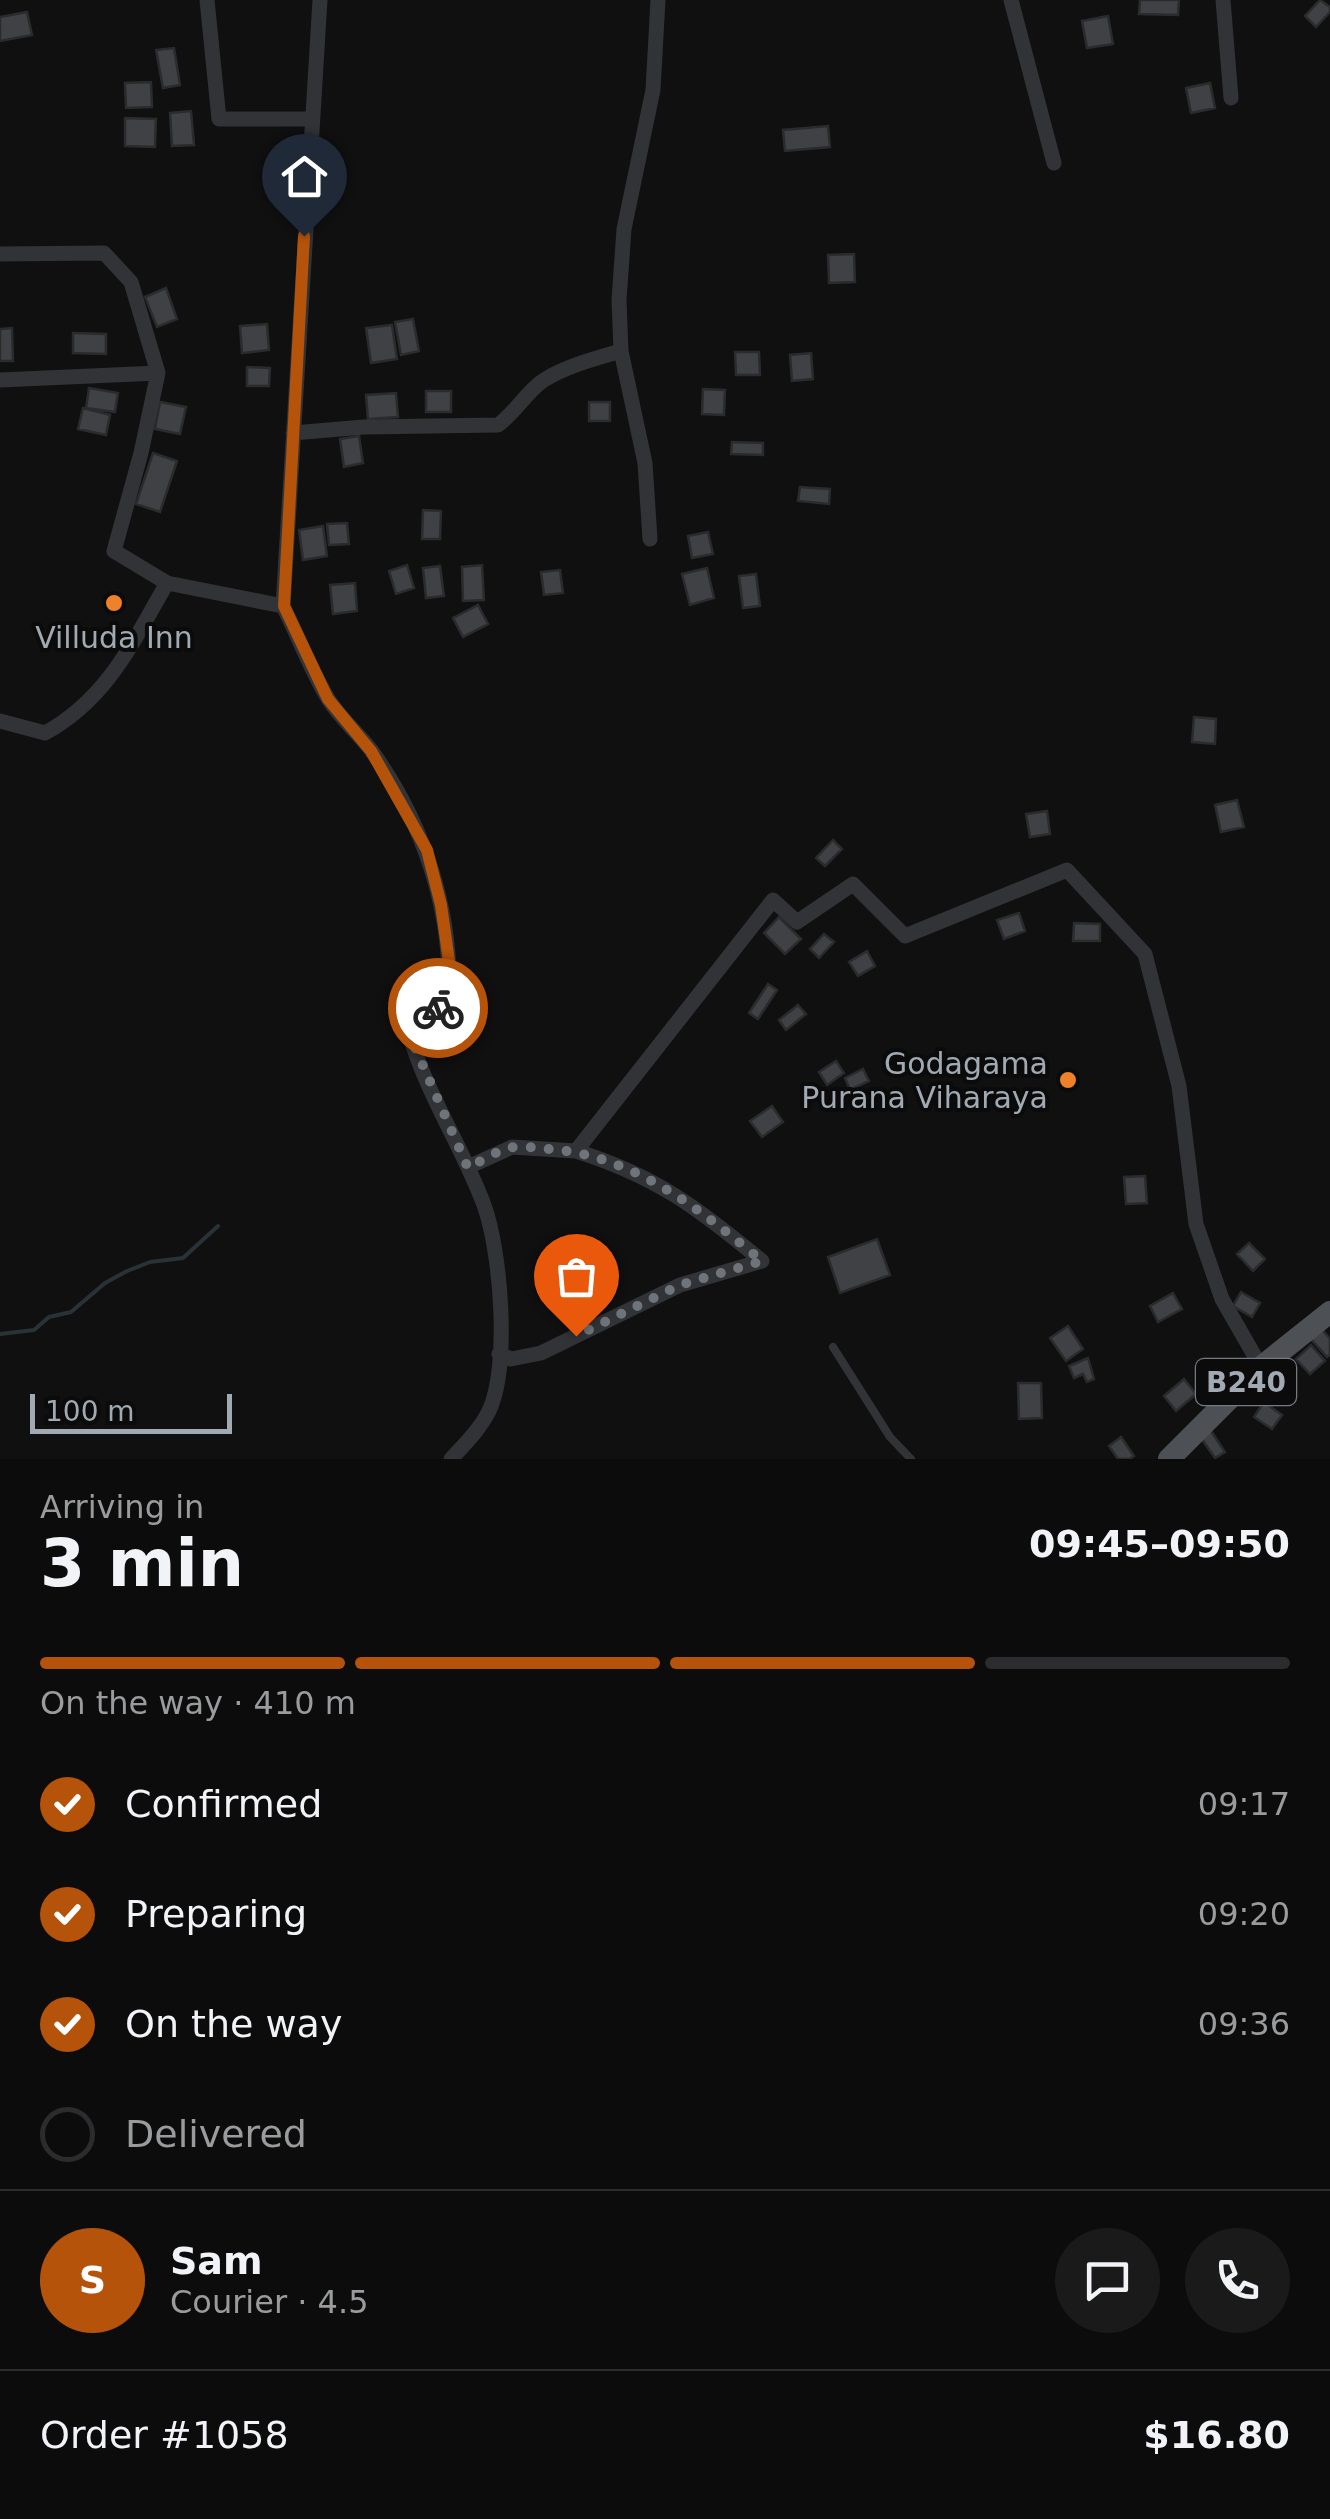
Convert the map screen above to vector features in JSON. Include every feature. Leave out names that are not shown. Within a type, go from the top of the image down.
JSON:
[{"type":"main road","name":"B240","points":[[1169,1459],[1262,1366],[1330,1312]]},
{"type":"street","points":[[207,0],[218,119],[312,118]]},
{"type":"street","points":[[320,0],[284,606],[328,699],[371,751],[427,850],[441,905],[449,961],[449,997],[420,1021],[410,1036],[486,1208],[500,1286],[499,1354],[490,1409],[451,1459]]},
{"type":"street","points":[[650,539],[645,463],[621,350],[619,300],[624,229],[654,90],[658,0]]},
{"type":"street","points":[[1012,0],[1054,164]]},
{"type":"street","points":[[1223,0],[1231,98]]},
{"type":"street","points":[[0,254],[104,253],[131,282],[158,373],[114,551],[167,584],[284,606]]},
{"type":"street","points":[[293,432],[364,426],[498,426],[516,413],[528,394],[545,379],[621,350]]},
{"type":"street","points":[[0,380],[158,373]]},
{"type":"street","points":[[0,722],[45,733],[73,718],[118,668],[167,584]]},
{"type":"street","points":[[576,1151],[773,900],[797,922],[853,884],[905,936],[1066,870],[1146,954],[1179,1086],[1196,1224],[1222,1298],[1262,1366]]},
{"type":"street","points":[[468,1168],[512,1147],[576,1151],[655,1181],[702,1212],[762,1261],[680,1285],[541,1353],[511,1359],[499,1354]]},
{"type":"lane","points":[[833,1347],[890,1437],[912,1459]]},
{"type":"building","points":[[1140,0],[1179,0],[1178,15],[1139,14]]},
{"type":"building","points":[[1320,0],[1330,7],[1330,12],[1316,27],[1305,16]]},
{"type":"building","points":[[27,12],[32,35],[0,41],[0,17]]},
{"type":"building","points":[[1108,16],[1113,44],[1087,48],[1082,21]]},
{"type":"building","points":[[174,48],[180,85],[163,88],[156,50]]},
{"type":"building","points":[[151,82],[152,107],[126,108],[125,83]]},
{"type":"building","points":[[1210,83],[1215,108],[1191,113],[1186,88]]},
{"type":"building","points":[[191,111],[194,145],[172,146],[170,113]]},
{"type":"building","points":[[125,118],[156,119],[155,147],[125,146]]},
{"type":"building","points":[[828,126],[830,147],[785,151],[783,130]]},
{"type":"building","points":[[854,254],[855,282],[829,283],[828,255]]},
{"type":"building","points":[[166,288],[177,319],[157,327],[145,297]]},
{"type":"building","points":[[413,319],[419,351],[401,355],[395,322]]},
{"type":"building","points":[[267,324],[269,350],[242,353],[240,326]]},
{"type":"building","points":[[392,325],[397,359],[371,363],[366,328]]},
{"type":"building","points":[[12,328],[13,361],[0,361],[0,329]]},
{"type":"building","points":[[73,333],[106,334],[106,354],[73,353]]},
{"type":"building","points":[[735,352],[759,352],[760,375],[736,375]]},
{"type":"building","points":[[811,353],[813,379],[792,381],[790,355]]},
{"type":"building","points":[[247,367],[270,368],[269,386],[247,386]]},
{"type":"building","points":[[89,388],[118,393],[115,412],[86,408]]},
{"type":"building","points":[[703,389],[725,390],[724,415],[702,414]]},
{"type":"building","points":[[426,391],[451,391],[451,412],[426,412]]},
{"type":"building","points":[[396,393],[398,417],[368,419],[366,395]]},
{"type":"building","points":[[160,402],[186,407],[180,434],[155,429]]},
{"type":"building","points":[[589,402],[610,402],[610,421],[589,421]]},
{"type":"building","points":[[83,408],[110,415],[106,435],[78,429]]},
{"type":"building","points":[[359,436],[363,463],[344,467],[340,439]]},
{"type":"building","points":[[732,442],[763,443],[763,455],[731,454]]},
{"type":"building","points":[[153,453],[177,461],[160,512],[136,504]]},
{"type":"building","points":[[800,487],[830,489],[829,504],[798,501]]},
{"type":"building","points":[[423,510],[441,511],[440,539],[422,539]]},
{"type":"building","points":[[347,523],[349,544],[329,545],[327,524]]},
{"type":"building","points":[[323,526],[327,556],[303,560],[299,530]]},
{"type":"building","points":[[708,532],[713,554],[692,558],[688,536]]},
{"type":"building","points":[[407,565],[414,588],[396,594],[389,571]]},
{"type":"building","points":[[482,565],[484,600],[463,601],[462,567]]},
{"type":"building","points":[[440,566],[444,596],[426,598],[423,568]]},
{"type":"building","points":[[707,568],[714,598],[690,605],[682,574]]},
{"type":"building","points":[[560,570],[563,593],[544,595],[541,572]]},
{"type":"building","points":[[756,574],[760,606],[743,608],[739,576]]},
{"type":"building","points":[[355,583],[357,611],[333,614],[330,585]]},
{"type":"building","points":[[478,605],[488,624],[463,637],[453,618]]},
{"type":"building","points":[[1194,717],[1216,719],[1215,744],[1192,742]]},
{"type":"building","points":[[1237,800],[1244,827],[1221,832],[1215,805]]},
{"type":"building","points":[[1047,811],[1050,834],[1030,837],[1026,814]]},
{"type":"building","points":[[833,840],[842,849],[825,866],[816,858]]},
{"type":"building","points":[[1019,913],[1025,931],[1004,939],[997,920]]},
{"type":"building","points":[[779,917],[801,939],[785,954],[764,933]]},
{"type":"building","points":[[1074,923],[1100,924],[1100,941],[1073,941]]},
{"type":"building","points":[[824,934],[834,942],[819,958],[810,949]]},
{"type":"building","points":[[867,951],[875,966],[858,976],[849,962]]},
{"type":"building","points":[[768,984],[777,990],[758,1019],[749,1013]]},
{"type":"building","points":[[798,1005],[806,1014],[786,1030],[779,1020]]},
{"type":"building","points":[[836,1061],[844,1073],[827,1085],[819,1072]]},
{"type":"building","points":[[863,1069],[869,1081],[850,1090],[845,1078]]},
{"type":"building","points":[[772,1106],[783,1122],[762,1137],[750,1121]]},
{"type":"building","points":[[1145,1176],[1147,1203],[1126,1204],[1124,1177]]},
{"type":"building","points":[[877,1239],[890,1275],[840,1293],[828,1257]]},
{"type":"building","points":[[1249,1243],[1265,1259],[1253,1271],[1237,1254]]},
{"type":"building","points":[[1241,1292],[1260,1303],[1252,1317],[1233,1306]]},
{"type":"building","points":[[1173,1293],[1182,1309],[1158,1322],[1150,1306]]},
{"type":"building","points":[[1068,1326],[1083,1349],[1066,1361],[1050,1338]]},
{"type":"building","points":[[1321,1328],[1330,1339],[1327,1357],[1309,1337]]},
{"type":"building","points":[[1311,1345],[1325,1361],[1310,1374],[1296,1359]]},
{"type":"building","points":[[1088,1358],[1094,1379],[1087,1382],[1083,1374],[1074,1378],[1069,1366]]},
{"type":"building","points":[[1184,1379],[1196,1394],[1176,1411],[1164,1396]]},
{"type":"building","points":[[1018,1383],[1041,1383],[1042,1418],[1019,1419]]},
{"type":"building","points":[[1264,1402],[1282,1415],[1272,1429],[1254,1417]]},
{"type":"building","points":[[1211,1431],[1225,1452],[1215,1458],[1201,1438]]},
{"type":"building","points":[[1121,1437],[1134,1456],[1130,1459],[1118,1459],[1109,1446]]},
{"type":"waterway","points":[[0,1334],[34,1330],[49,1317],[71,1312],[105,1283],[127,1271],[150,1262],[183,1258],[218,1226]]},
{"type":"way so far","points":[[438,1008],[420,1021],[410,1036],[468,1168],[512,1147],[576,1151],[655,1181],[702,1212],[762,1261],[680,1285],[576,1336]]},
{"type":"place","name":"Villuda Inn","points":[[114,603]]},
{"type":"place","name":"Godagama Purana Viharaya","points":[[1068,1080]]},
{"type":"route","points":[[304,236],[284,606],[328,699],[371,751],[427,850],[441,905],[449,961],[449,997],[438,1008]]}]
